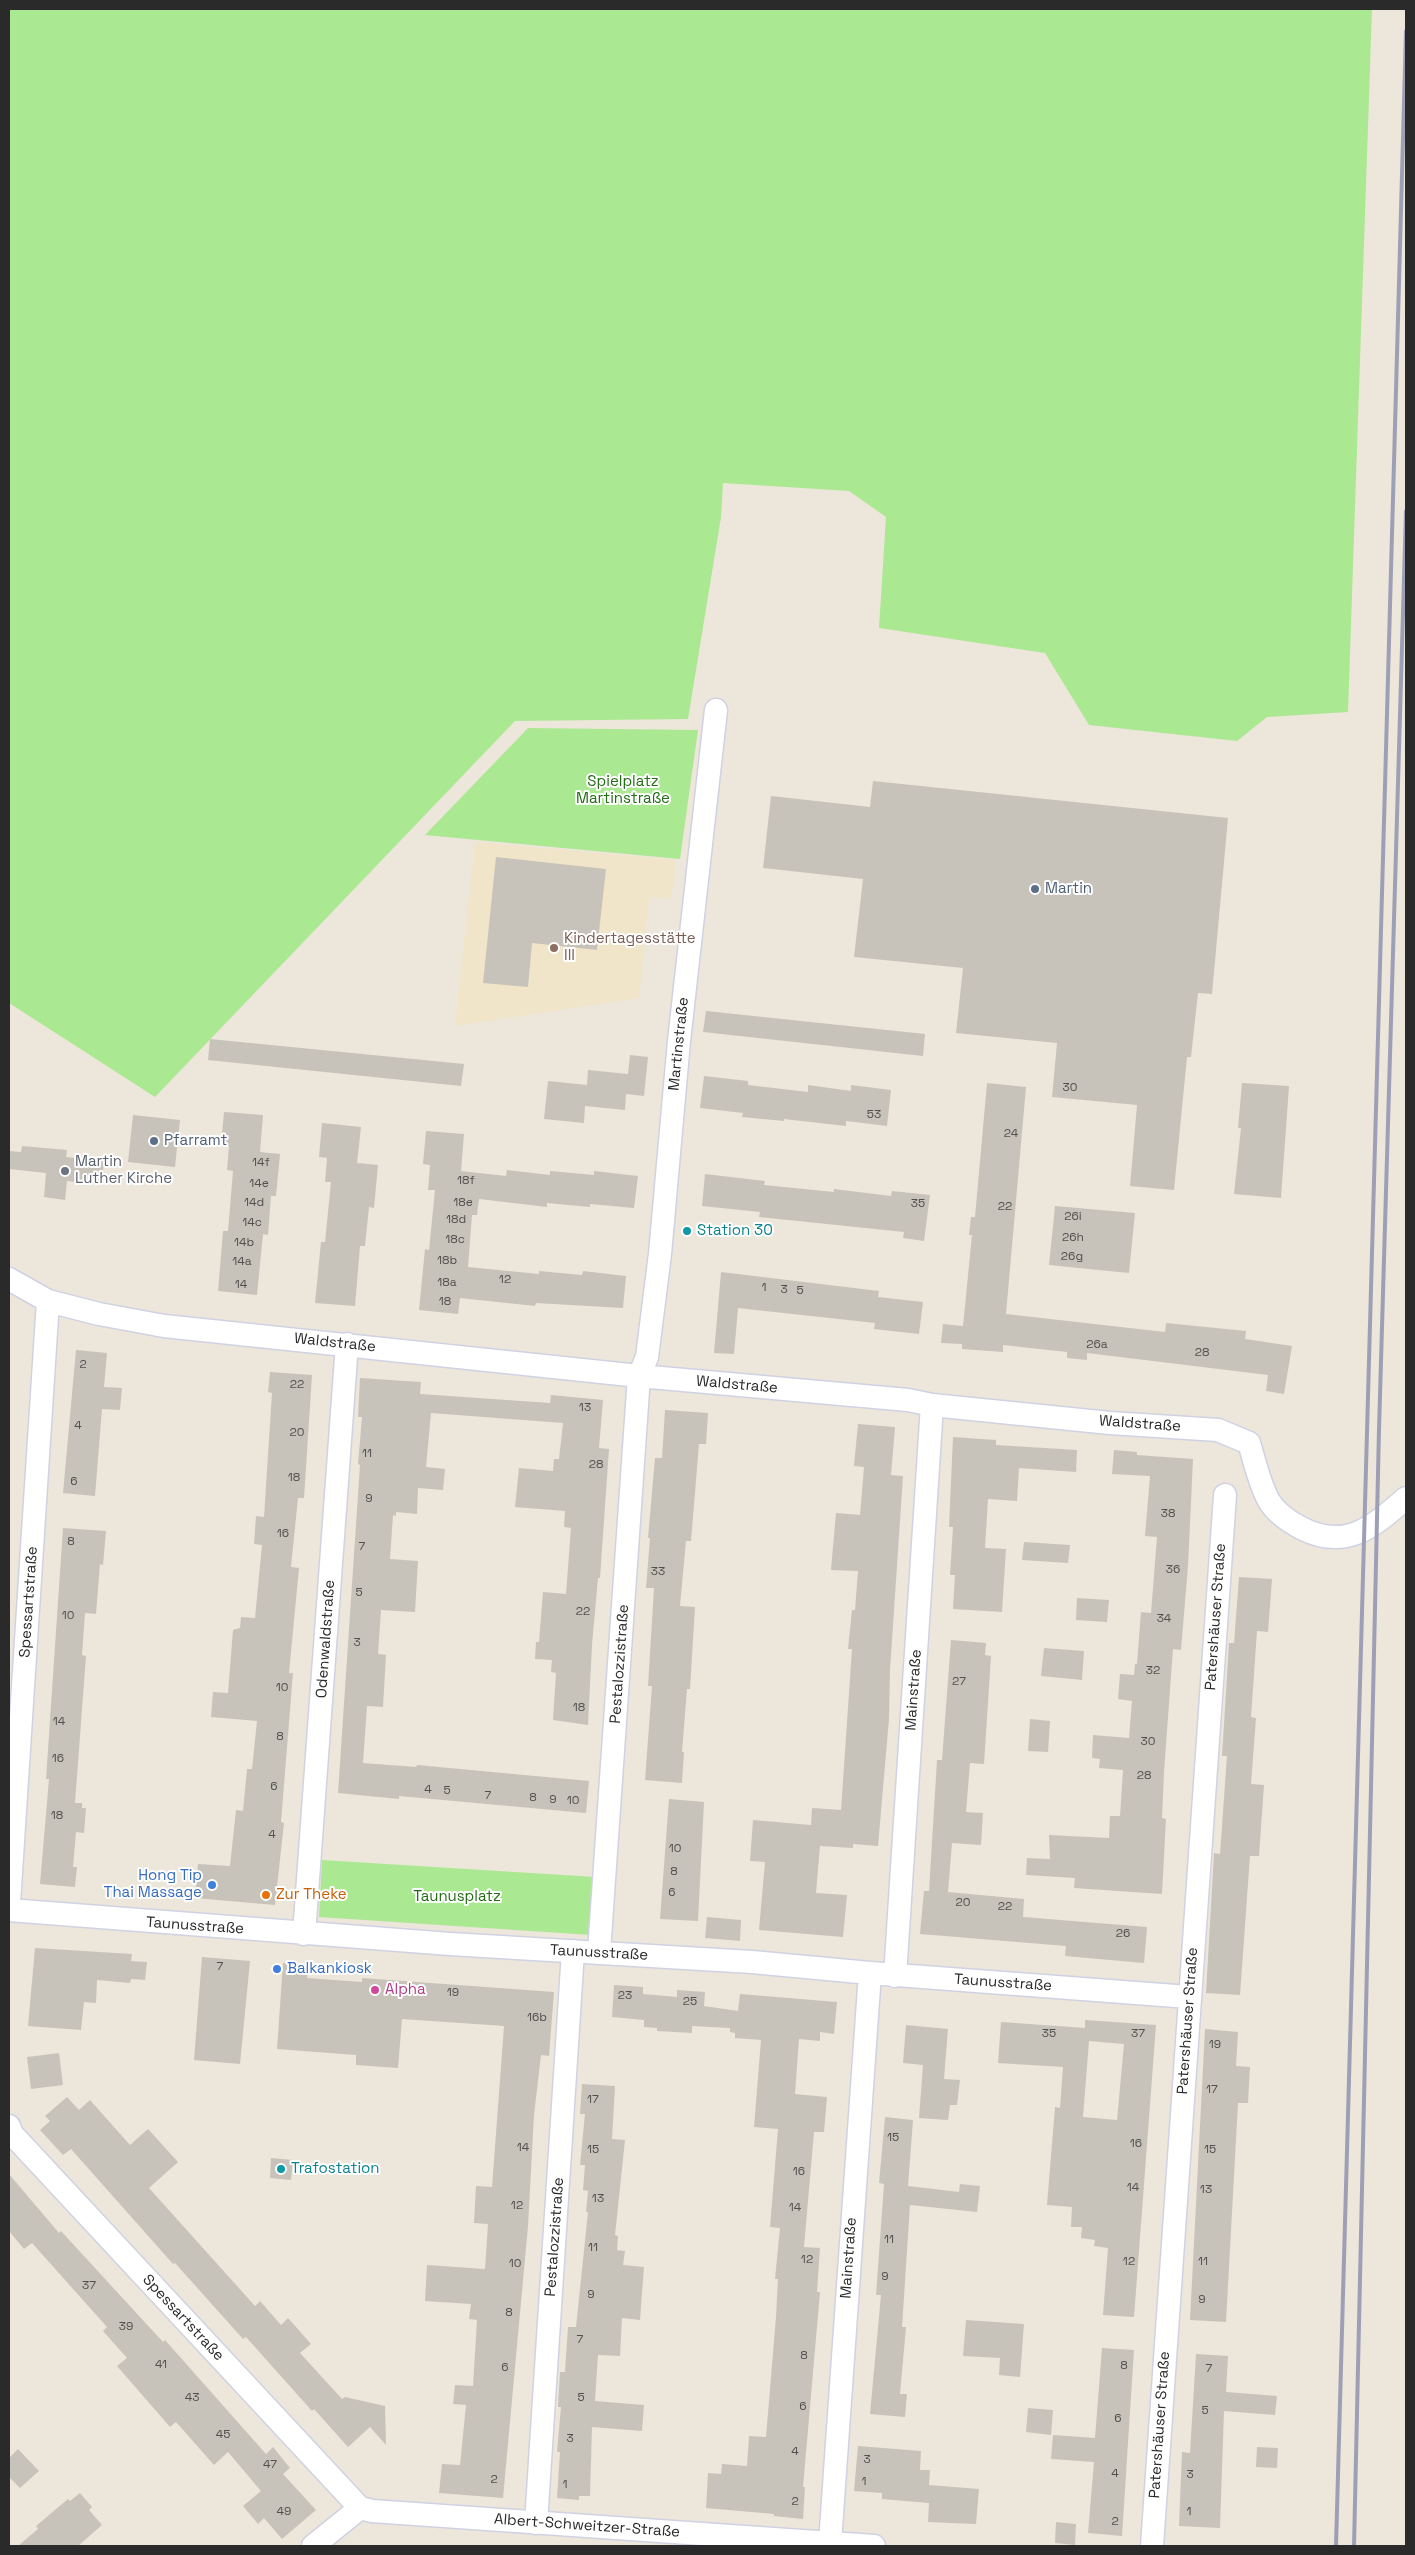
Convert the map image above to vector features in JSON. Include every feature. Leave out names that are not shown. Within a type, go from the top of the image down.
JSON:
[{"type":"street","name":"Martinstraße","points":[[639,1376],[647,1357],[660,1254],[679,1041],[716,710]]},
{"type":"street","name":"Waldstraße","points":[[9,1279],[48,1301],[99,1314],[164,1326],[639,1376],[908,1400],[1110,1423],[1218,1430],[1235,1435],[1249,1443],[1262,1485],[1278,1513],[1314,1534],[1336,1538],[1356,1534],[1386,1516],[1406,1498]]},
{"type":"street","name":"Spessartstraße","points":[[9,1903],[48,1301]]},
{"type":"street","name":"Odenwaldstraße","points":[[304,1934],[346,1344]]},
{"type":"street","name":"Pestalozzistraße","points":[[599,1952],[639,1376]]},
{"type":"street","name":"Mainstraße","points":[[895,1976],[932,1404]]},
{"type":"street","name":"Patershäuser Straße","points":[[1152,2546],[1225,1495]]},
{"type":"street","name":"Taunusstraße","points":[[9,1910],[304,1934],[752,1962],[870,1974],[1189,1997]]},
{"type":"street","name":"Pestalozzistraße","points":[[536,2523],[573,1951]]},
{"type":"street","name":"Mainstraße","points":[[830,2543],[870,1974]]},
{"type":"street","name":"Spessartstraße","points":[[9,2126],[19,2141],[360,2508]]},
{"type":"street","name":"Albert-Schweitzer-Straße","points":[[360,2508],[372,2511],[874,2546]]},
{"type":"street","points":[[313,2546],[360,2508]]},
{"type":"shaded area","name":"Kindertagesstätte III","points":[[475,842],[676,860],[671,899],[649,897],[639,998],[455,1026]]},
{"type":"green space","points":[[9,9],[1372,9],[1348,712],[1267,717],[1237,741],[1089,725],[1045,653],[879,628],[886,517],[849,491],[723,483],[721,517],[688,719],[515,721],[155,1097],[9,1003]]},
{"type":"green space","name":"Spielplatz Martinstraße","points":[[528,728],[698,730],[680,859],[425,835]]},
{"type":"green space","name":"Taunusplatz","points":[[322,1860],[595,1877],[591,1935],[319,1917]]},
{"type":"building","points":[[873,781],[1228,818],[1212,994],[1198,993],[1191,1057],[1187,1057],[1174,1190],[1130,1186],[1137,1105],[1052,1097],[1057,1043],[956,1033],[963,968],[854,957],[863,879],[763,868],[771,796],[870,807]]},
{"type":"building","points":[[496,857],[606,869],[597,950],[532,943],[528,987],[483,983]]},
{"type":"building","points":[[706,1011],[925,1034],[923,1056],[703,1032]]},
{"type":"building","points":[[210,1039],[464,1064],[461,1086],[208,1060]]},
{"type":"building","points":[[630,1055],[648,1057],[644,1096],[626,1094],[625,1110],[585,1106],[584,1123],[544,1119],[548,1081],[587,1085],[588,1070],[628,1074]]},
{"type":"building","points":[[704,1076],[748,1081],[748,1085],[808,1092],[808,1085],[851,1091],[851,1085],[891,1090],[887,1126],[846,1121],[846,1126],[784,1119],[784,1121],[742,1117],[743,1113],[700,1108]]},
{"type":"building","points":[[987,1083],[1026,1087],[1006,1314],[1165,1332],[1166,1323],[1246,1331],[1245,1339],[1292,1346],[1284,1394],[1266,1391],[1268,1375],[1087,1353],[1087,1360],[1067,1358],[1067,1352],[1003,1345],[1003,1352],[962,1349],[962,1344],[941,1343],[943,1324],[963,1326],[972,1235],[969,1235],[971,1217],[975,1217]]},
{"type":"building","points":[[1242,1083],[1289,1086],[1281,1198],[1234,1194],[1241,1128],[1238,1128]]},
{"type":"building","points":[[224,1112],[263,1115],[260,1152],[280,1154],[276,1196],[271,1196],[268,1235],[263,1234],[257,1295],[218,1291],[223,1231],[228,1231],[233,1171],[227,1170],[229,1146],[221,1145]]},
{"type":"building","name":"Pfarramt","points":[[133,1115],[180,1120],[175,1167],[128,1162]]},
{"type":"building","points":[[322,1123],[361,1127],[357,1163],[378,1165],[374,1208],[369,1207],[365,1246],[360,1246],[355,1306],[315,1303],[321,1242],[325,1242],[331,1182],[325,1182],[327,1158],[319,1157]]},
{"type":"building","points":[[426,1131],[464,1134],[461,1171],[506,1176],[507,1170],[550,1175],[550,1171],[594,1175],[594,1171],[638,1176],[634,1208],[590,1204],[590,1207],[547,1203],[547,1207],[479,1199],[477,1215],[472,1215],[468,1267],[539,1274],[539,1271],[582,1275],[583,1271],[626,1276],[623,1308],[536,1303],[535,1306],[460,1298],[458,1314],[419,1310],[425,1249],[429,1250],[435,1190],[428,1190],[430,1165],[423,1164]]},
{"type":"building","name":"Martin Luther Kirche","points":[[22,1146],[67,1150],[66,1157],[104,1161],[102,1185],[67,1181],[65,1200],[44,1197],[46,1173],[9,1169],[9,1151],[21,1152]]},
{"type":"building","points":[[705,1174],[765,1181],[764,1185],[834,1192],[834,1189],[891,1196],[892,1191],[930,1195],[924,1241],[903,1238],[904,1232],[759,1217],[760,1212],[702,1206]]},
{"type":"building","points":[[1055,1206],[1135,1213],[1129,1273],[1049,1265]]},
{"type":"building","points":[[721,1272],[879,1291],[878,1297],[923,1302],[919,1334],[874,1329],[875,1323],[738,1308],[734,1354],[714,1353]]},
{"type":"building","points":[[76,1350],[107,1353],[104,1387],[122,1388],[120,1410],[102,1409],[95,1496],[63,1493]]},
{"type":"building","points":[[270,1372],[312,1375],[304,1498],[298,1498],[291,1567],[299,1568],[289,1673],[293,1673],[281,1822],[284,1823],[275,1905],[195,1898],[198,1864],[230,1866],[236,1810],[243,1811],[247,1769],[252,1769],[257,1721],[211,1717],[213,1692],[228,1693],[233,1630],[240,1628],[241,1617],[255,1618],[262,1545],[254,1544],[256,1516],[264,1517],[272,1393],[268,1392]]},
{"type":"building","points":[[360,1378],[421,1382],[420,1394],[550,1403],[551,1395],[603,1400],[599,1448],[609,1449],[600,1578],[598,1578],[592,1645],[588,1725],[553,1720],[556,1673],[551,1672],[552,1660],[535,1659],[536,1642],[539,1642],[543,1592],[566,1594],[571,1528],[564,1527],[565,1511],[515,1507],[519,1468],[553,1471],[554,1459],[559,1459],[563,1423],[431,1413],[426,1467],[445,1469],[443,1490],[418,1488],[417,1514],[396,1512],[396,1516],[393,1515],[390,1559],[418,1561],[415,1612],[381,1610],[378,1654],[386,1655],[383,1707],[367,1706],[363,1763],[416,1767],[417,1765],[589,1781],[586,1813],[399,1796],[399,1799],[338,1793],[360,1465],[358,1464],[362,1417],[358,1417]]},
{"type":"building","points":[[665,1410],[708,1413],[706,1444],[699,1444],[691,1541],[686,1541],[680,1606],[695,1607],[690,1689],[687,1689],[682,1752],[684,1752],[682,1783],[645,1780],[652,1686],[648,1686],[654,1588],[646,1588],[650,1538],[648,1538],[655,1458],[662,1458]]},
{"type":"building","points":[[858,1424],[895,1427],[891,1475],[903,1476],[890,1670],[889,1719],[878,1846],[853,1844],[853,1848],[820,1846],[816,1893],[847,1895],[843,1937],[759,1930],[765,1862],[750,1861],[753,1820],[811,1825],[812,1808],[841,1810],[852,1649],[848,1649],[852,1610],[855,1610],[858,1571],[831,1570],[836,1513],[860,1515],[864,1467],[854,1466]]},
{"type":"building","points":[[953,1437],[996,1440],[996,1445],[1077,1450],[1076,1472],[1019,1468],[1017,1501],[988,1499],[985,1548],[1006,1549],[1002,1612],[953,1609],[955,1575],[950,1575],[953,1527],[949,1527]]},
{"type":"building","points":[[1114,1450],[1137,1452],[1137,1455],[1193,1459],[1188,1566],[1181,1650],[1173,1649],[1164,1772],[1162,1818],[1166,1819],[1162,1894],[1074,1888],[1075,1878],[1026,1875],[1027,1858],[1050,1859],[1049,1835],[1109,1838],[1110,1816],[1120,1816],[1123,1770],[1099,1768],[1100,1759],[1092,1758],[1093,1735],[1129,1738],[1132,1701],[1118,1699],[1120,1674],[1134,1675],[1135,1664],[1137,1664],[1141,1612],[1151,1613],[1157,1537],[1145,1536],[1150,1476],[1112,1474]]},
{"type":"building","points":[[63,1528],[106,1531],[103,1565],[100,1564],[96,1614],[85,1613],[82,1655],[86,1656],[75,1803],[82,1803],[82,1808],[86,1808],[84,1833],[76,1832],[73,1867],[77,1867],[75,1887],[40,1884],[49,1779],[46,1779]]},
{"type":"building","points":[[1024,1542],[1070,1545],[1068,1563],[1022,1560]]},
{"type":"building","points":[[1239,1577],[1272,1579],[1268,1632],[1257,1631],[1251,1717],[1256,1718],[1251,1784],[1264,1785],[1259,1856],[1250,1856],[1240,1995],[1206,1993],[1214,1853],[1220,1854],[1227,1756],[1222,1756],[1229,1643],[1234,1643]]},
{"type":"building","points":[[1077,1598],[1109,1600],[1107,1622],[1076,1620]]},
{"type":"building","points":[[951,1640],[986,1643],[985,1655],[991,1656],[984,1764],[970,1763],[966,1812],[983,1813],[981,1845],[952,1843],[948,1892],[1024,1899],[1023,1917],[1147,1927],[1144,1963],[1065,1956],[1066,1946],[920,1934],[924,1891],[929,1891],[937,1760],[942,1760]]},
{"type":"building","points":[[1044,1648],[1084,1651],[1082,1680],[1041,1676]]},
{"type":"building","points":[[1030,1719],[1050,1721],[1048,1752],[1028,1751]]},
{"type":"building","points":[[669,1799],[704,1802],[698,1921],[660,1919]]},
{"type":"building","points":[[707,1917],[741,1920],[740,1941],[705,1938]]},
{"type":"building","points":[[35,1948],[132,1954],[131,1961],[147,1962],[145,1980],[131,1979],[130,1983],[97,1980],[96,2003],[84,2002],[81,2030],[28,2026]]},
{"type":"building","points":[[202,1957],[250,1961],[240,2064],[194,2060]]},
{"type":"building","points":[[283,1963],[308,1965],[307,1978],[362,1982],[362,1978],[554,1992],[549,2056],[541,2055],[534,2115],[528,2226],[503,2498],[439,2493],[442,2464],[460,2465],[466,2405],[453,2404],[455,2385],[473,2386],[477,2320],[469,2319],[471,2304],[425,2301],[427,2265],[485,2269],[488,2224],[474,2223],[476,2186],[492,2187],[504,2026],[402,2019],[398,2068],[356,2065],[356,2055],[277,2049]]},
{"type":"building","points":[[614,1985],[643,1987],[643,1994],[677,1997],[677,1990],[705,1992],[704,2006],[738,2011],[740,1994],[837,2002],[834,2034],[820,2032],[820,2041],[799,2039],[795,2094],[827,2097],[824,2132],[814,2132],[804,2247],[820,2248],[817,2292],[820,2292],[803,2487],[805,2487],[803,2519],[774,2516],[774,2514],[706,2508],[708,2473],[721,2474],[722,2464],[747,2466],[749,2436],[766,2437],[776,2317],[778,2279],[775,2279],[780,2228],[770,2227],[778,2129],[754,2127],[761,2040],[735,2038],[735,2033],[730,2032],[730,2028],[692,2026],[692,2033],[657,2031],[657,2028],[644,2027],[644,2020],[612,2017]]},
{"type":"building","points":[[1085,2020],[1156,2025],[1134,2317],[1103,2315],[1108,2248],[1094,2246],[1095,2240],[1081,2238],[1082,2227],[1071,2227],[1072,2207],[1047,2205],[1055,2107],[1060,2108],[1063,2067],[998,2063],[1001,2022],[1085,2028]],"holes":[[[1089,2041],[1124,2044],[1117,2120],[1083,2117]]]},
{"type":"building","points":[[906,2025],[948,2029],[944,2079],[960,2080],[957,2105],[950,2105],[948,2120],[919,2118],[923,2065],[903,2063]]},
{"type":"building","points":[[1205,2029],[1238,2032],[1236,2066],[1250,2067],[1248,2103],[1238,2103],[1226,2322],[1190,2320]]},
{"type":"building","points":[[59,2053],[63,2085],[31,2089],[27,2057]]},
{"type":"building","points":[[582,2084],[615,2086],[612,2139],[625,2140],[615,2235],[618,2236],[617,2250],[625,2251],[623,2265],[644,2267],[640,2320],[622,2318],[620,2356],[598,2355],[595,2401],[644,2405],[642,2431],[592,2427],[590,2496],[579,2496],[579,2500],[557,2498],[560,2452],[557,2452],[561,2407],[558,2407],[560,2372],[565,2372],[568,2327],[576,2327],[588,2212],[586,2212],[588,2191],[583,2190],[585,2165],[580,2165],[585,2114],[580,2114]]},
{"type":"building","points":[[67,2097],[79,2110],[90,2100],[130,2145],[148,2129],[178,2162],[149,2188],[255,2306],[260,2301],[281,2325],[288,2318],[311,2344],[300,2353],[342,2399],[345,2397],[385,2406],[386,2445],[370,2427],[348,2447],[314,2409],[312,2411],[246,2337],[243,2339],[175,2263],[173,2264],[71,2149],[63,2155],[40,2130],[50,2121],[45,2116]]},
{"type":"building","points":[[885,2117],[913,2120],[908,2186],[959,2192],[960,2184],[980,2186],[977,2212],[910,2205],[902,2327],[906,2327],[900,2394],[907,2394],[905,2417],[870,2414],[881,2295],[876,2295],[884,2184],[879,2183]]},
{"type":"building","name":"Trafostation","points":[[271,2158],[293,2160],[291,2180],[270,2178]]},
{"type":"building","points":[[9,2174],[59,2233],[61,2231],[163,2342],[165,2340],[266,2454],[273,2447],[290,2468],[283,2474],[316,2510],[282,2539],[264,2518],[258,2524],[243,2506],[261,2491],[228,2452],[214,2465],[176,2422],[170,2427],[117,2366],[127,2358],[103,2331],[107,2327],[32,2243],[24,2249],[9,2231]]},
{"type":"building","points":[[966,2320],[1024,2324],[1020,2377],[999,2375],[1000,2358],[963,2356]]},
{"type":"building","points":[[1102,2348],[1134,2350],[1122,2536],[1088,2533],[1094,2462],[1051,2459],[1053,2435],[1095,2438]]},
{"type":"building","points":[[1196,2354],[1228,2356],[1226,2392],[1277,2396],[1275,2415],[1224,2411],[1220,2528],[1179,2526],[1182,2452],[1190,2453]]},
{"type":"building","points":[[1028,2408],[1053,2410],[1051,2435],[1026,2432]]},
{"type":"building","points":[[858,2446],[921,2451],[920,2470],[930,2470],[929,2485],[979,2489],[976,2524],[928,2522],[929,2503],[882,2499],[882,2493],[854,2491]]},
{"type":"building","points":[[1257,2447],[1278,2448],[1277,2468],[1256,2467]]},
{"type":"building","points":[[18,2449],[39,2471],[20,2488],[9,2477],[9,2458]]},
{"type":"building","points":[[80,2493],[92,2507],[89,2510],[102,2525],[78,2546],[18,2546],[38,2529],[36,2526],[68,2499],[70,2501]]},
{"type":"building","points":[[1056,2522],[1076,2524],[1075,2545],[1055,2543]]},
{"type":"railway","points":[[1336,2546],[1406,31]]},
{"type":"railway","points":[[1354,2546],[1379,1429],[1406,511]]},
{"type":"place","name":"Martin","points":[[1035,889]]},
{"type":"place","name":"Kindertagesstätte III","points":[[554,948]]},
{"type":"place","name":"Pfarramt","points":[[154,1141]]},
{"type":"place","name":"Martin Luther Kirche","points":[[65,1171]]},
{"type":"place","name":"Station 30","points":[[687,1231]]},
{"type":"place","name":"Hong Tip Thai Massage","points":[[212,1885]]},
{"type":"place","name":"Zur Theke","points":[[266,1895]]},
{"type":"place","name":"Balkankiosk","points":[[277,1969]]},
{"type":"place","name":"Alpha","points":[[375,1990]]},
{"type":"place","name":"Trafostation","points":[[281,2169]]}]
